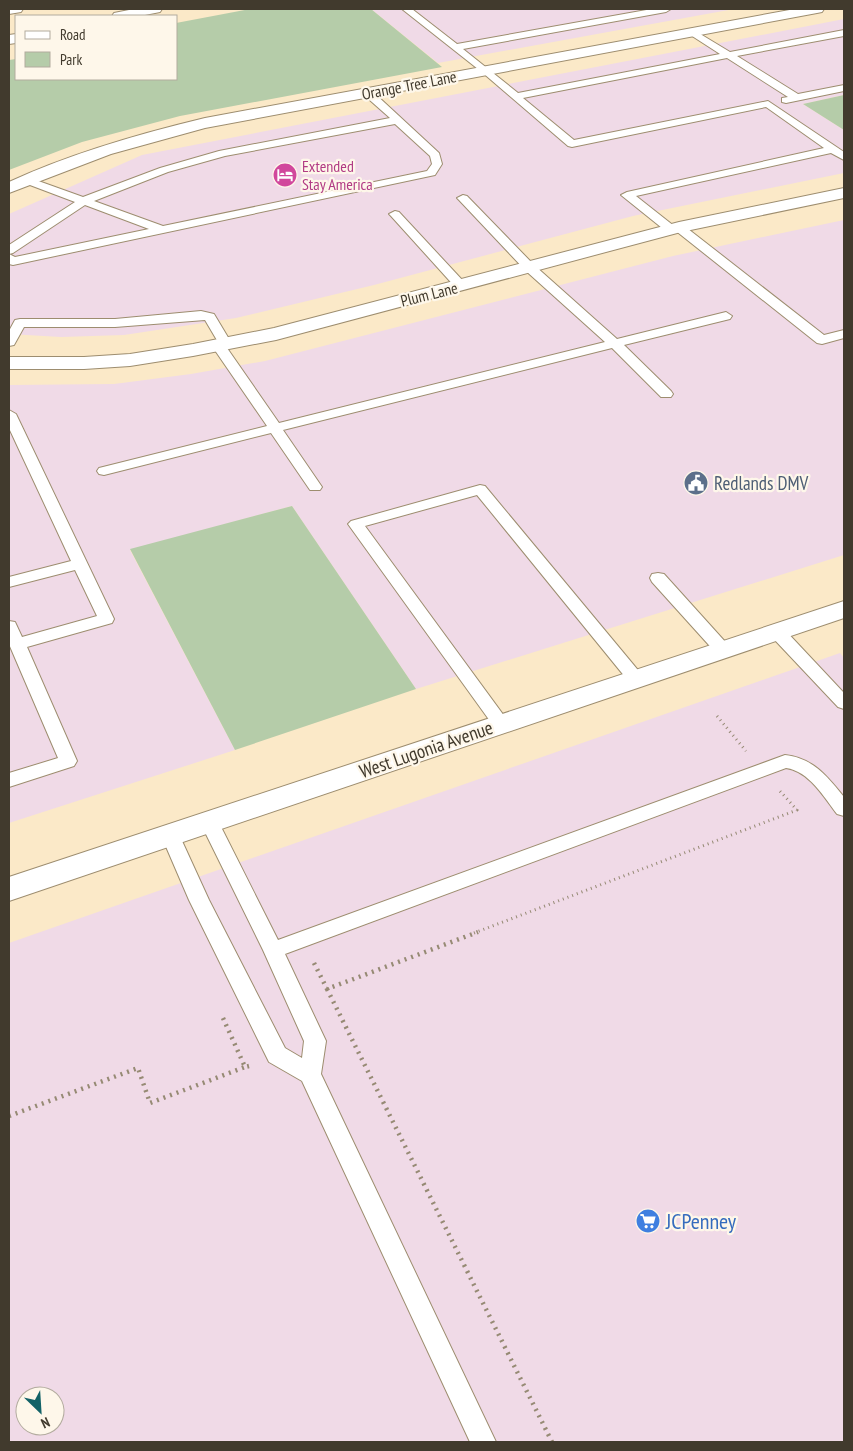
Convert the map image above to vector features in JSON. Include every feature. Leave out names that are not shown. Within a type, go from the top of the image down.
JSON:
[{"type":"main road","points":[[9,10],[15,9]]},
{"type":"main road","points":[[123,15],[156,9]]},
{"type":"main road","name":"Orange Tree Lane","points":[[9,188],[73,160],[168,131],[816,9]]},
{"type":"main road","name":"Plum Lane","points":[[9,363],[108,362],[189,352],[276,334],[675,229],[844,193]]},
{"type":"main road","name":"West Lugonia Avenue","points":[[9,889],[844,609]]},
{"type":"lane","points":[[406,9],[486,71],[572,144],[844,88]]},
{"type":"lane","points":[[456,47],[666,9]]},
{"type":"lane","points":[[692,32],[797,98]]},
{"type":"lane","points":[[516,96],[844,33]]},
{"type":"lane","points":[[9,258],[14,261],[47,255],[431,172],[437,164],[435,155],[368,93]]},
{"type":"lane","points":[[768,104],[844,157]]},
{"type":"lane","points":[[9,250],[84,201],[164,170],[223,153],[398,120]]},
{"type":"lane","points":[[833,149],[627,195],[822,340],[844,334]]},
{"type":"lane","points":[[26,180],[162,230]]},
{"type":"lane","points":[[463,198],[530,268],[615,344],[666,394]]},
{"type":"lane","points":[[395,214],[461,286]]},
{"type":"lane","points":[[9,342],[20,323],[115,324],[201,315],[210,317],[222,345],[274,428],[315,487]]},
{"type":"lane","points":[[104,471],[726,316]]},
{"type":"lane","points":[[9,414],[106,619],[17,644]]},
{"type":"lane","points":[[501,724],[356,524],[480,489],[636,679]]},
{"type":"lane","points":[[9,582],[81,563]]},
{"type":"lane","points":[[658,578],[723,650]]},
{"type":"lane","points":[[9,626],[68,761],[9,780]]},
{"type":"lane","points":[[777,632],[844,703]]},
{"type":"lane","points":[[273,950],[784,761],[795,761],[805,766],[844,809]]},
{"type":"lane","points":[[209,822],[273,950],[315,1041],[310,1074],[483,1442]]},
{"type":"lane","points":[[170,835],[199,900],[276,1055],[310,1074]]},
{"type":"path","points":[[327,989],[797,810],[717,716]]},
{"type":"path","points":[[302,939],[552,1442]]},
{"type":"path","points":[[9,1116],[138,1068],[150,1103],[245,1067]]},
{"type":"shaded area","points":[[371,9],[734,9],[438,63]]},
{"type":"shaded area","points":[[844,19],[844,95],[803,104],[844,130],[844,173],[633,216],[374,285],[236,318],[124,335],[61,337],[9,334],[9,214],[142,155]]},
{"type":"shaded area","points":[[844,220],[844,555],[416,689],[292,506],[130,550],[235,750],[9,823],[9,385],[114,384],[191,374],[265,361],[673,256]]},
{"type":"shaded area","points":[[840,653],[844,658],[844,1442],[9,1442],[9,943]]},
{"type":"green space","points":[[250,9],[371,9],[442,67],[180,116],[82,142],[9,170],[9,60],[15,59],[15,80],[178,80],[178,23]]},
{"type":"green space","points":[[844,95],[844,130],[803,104]]},
{"type":"green space","points":[[292,506],[416,689],[235,750],[130,549]]},
{"type":"place","name":"Extended Stay America","points":[[285,175]]},
{"type":"place","name":"Redlands DMV","points":[[696,483]]},
{"type":"place","name":"JCPenney","points":[[648,1221]]}]
